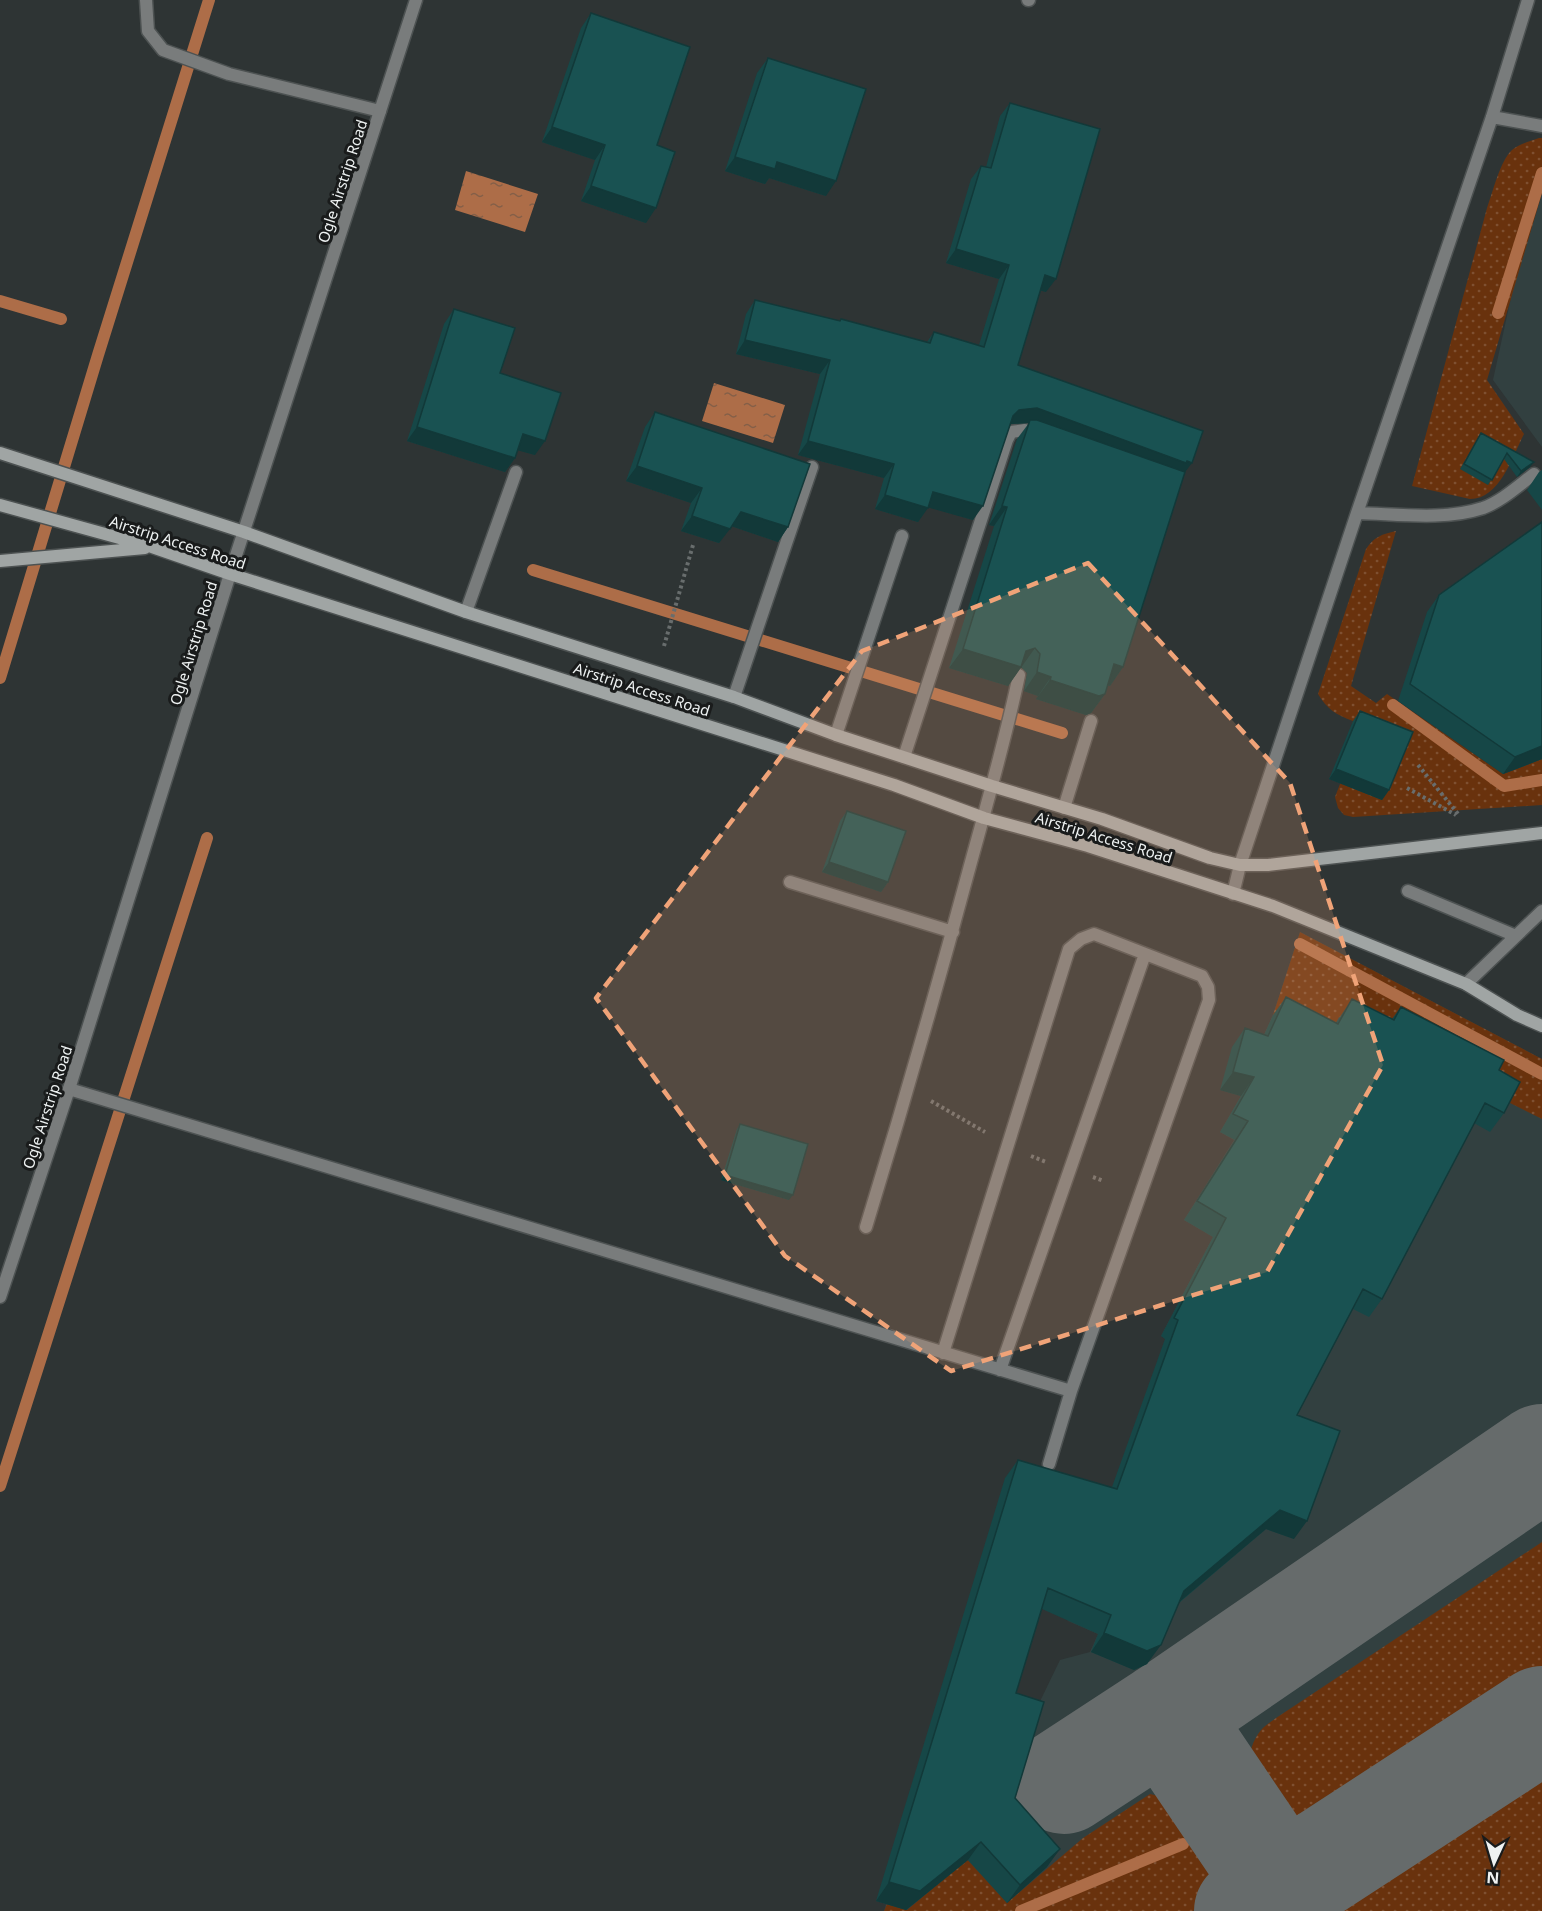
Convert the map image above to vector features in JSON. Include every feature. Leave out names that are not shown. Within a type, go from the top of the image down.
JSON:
[{"type":"street","points":[[146,0],[148,31],[163,50],[229,74],[380,111]]},
{"type":"street","name":"Ogle Airstrip Road","points":[[0,1297],[69,1089],[230,574],[416,0]]},
{"type":"street","points":[[1233,894],[1240,865],[1357,513],[1492,117],[1528,0]]},
{"type":"street","points":[[1492,117],[1542,126]]},
{"type":"street","points":[[904,757],[1011,432],[1025,430],[1047,438]]},
{"type":"street","name":"Airstrip Access Road","points":[[0,453],[244,532],[466,612],[734,697],[836,735],[1101,819],[1210,858],[1240,865],[1268,865],[1542,833]]},
{"type":"street","points":[[734,697],[812,467]]},
{"type":"street","points":[[466,612],[516,472]]},
{"type":"street","points":[[1357,513],[1450,514],[1484,507],[1504,497],[1534,474]]},
{"type":"street","name":"Airstrip Access Road","points":[[0,505],[152,547],[230,574],[883,782],[984,818],[1089,846],[1273,906],[1466,984],[1517,1015],[1542,1026]]},
{"type":"street","points":[[836,735],[902,536]]},
{"type":"street","points":[[0,561],[152,547]]},
{"type":"street","points":[[866,1227],[909,1088],[984,818],[1019,675]]},
{"type":"street","points":[[1064,808],[1091,721]]},
{"type":"street","points":[[790,882],[952,932]]},
{"type":"street","points":[[1408,891],[1516,936]]},
{"type":"street","points":[[1466,984],[1542,911]]},
{"type":"street","points":[[943,1353],[1070,949],[1081,939],[1094,934],[1202,976],[1208,987],[1209,1000],[1071,1391],[1049,1464]]},
{"type":"street","points":[[1000,1370],[1145,954]]},
{"type":"street","points":[[69,1089],[1071,1391]]},
{"type":"path","points":[[665,644],[693,545]]},
{"type":"path","points":[[1407,788],[1461,818],[1418,765]]},
{"type":"highlighted area","points":[[1088,563],[1290,783],[1383,1065],[1267,1272],[951,1371],[785,1256],[596,998],[862,651]]},
{"type":"shaded area","points":[[1542,138],[1542,193],[1487,380],[1524,434],[1504,475],[1489,492],[1480,497],[1470,499],[1412,486],[1497,177],[1512,150]]},
{"type":"shaded area","points":[[1542,193],[1542,447],[1493,380],[1514,284]]},
{"type":"shaded area","points":[[1396,531],[1351,686],[1376,703],[1387,694],[1503,774],[1542,759],[1542,805],[1353,817],[1344,815],[1338,808],[1335,797],[1340,784],[1353,721],[1332,711],[1318,694],[1366,549],[1379,537]]},
{"type":"shaded area","points":[[1300,932],[1542,1059],[1542,1911],[884,1911],[886,1904],[876,1901],[1003,1711],[1031,1720],[1060,1660],[1090,1652],[1098,1634],[1068,1621],[1077,1600],[1220,1368],[1161,1336],[1213,1237],[1184,1220],[1234,1140],[1220,1132],[1241,1096],[1255,1054],[1273,1015]]},
{"type":"shaded area","points":[[1300,932],[1542,1059],[1542,1119],[1339,1017],[1325,1043],[1273,1015]]},
{"type":"shaded area","points":[[1542,1542],[1542,1682],[1338,1817],[1320,1824],[1301,1825],[1284,1820],[1269,1811],[1258,1797],[1251,1781],[1249,1764],[1252,1747],[1263,1728]]},
{"type":"shaded area","points":[[1542,1753],[1542,1911],[1288,1911]]},
{"type":"shaded area","points":[[1150,1794],[1181,1802],[1198,1811],[1215,1827],[1226,1842],[1228,1858],[1222,1885],[1214,1897],[1193,1911],[884,1911],[887,1904],[907,1910],[950,1874],[964,1856],[1007,1903],[1083,1838]]},
{"type":"water","points":[[466,171],[538,194],[525,232],[455,210]]},
{"type":"water","points":[[714,383],[785,405],[773,443],[702,421]]},
{"type":"building","points":[[591,13],[690,47],[657,145],[675,152],[656,208],[591,186],[605,145],[552,127]]},
{"type":"building","points":[[768,58],[866,89],[836,181],[777,162],[775,169],[735,157]]},
{"type":"building","points":[[1010,103],[1100,129],[1056,279],[1045,275],[1018,365],[1203,431],[1192,463],[1187,461],[1186,463],[1037,408],[1019,410],[1013,416],[983,506],[933,492],[928,508],[885,495],[894,464],[808,441],[830,360],[745,340],[755,300],[840,321],[841,319],[930,343],[934,332],[984,347],[1009,265],[956,249],[981,166],[991,168]]},
{"type":"building","points":[[454,309],[515,328],[500,373],[561,393],[545,441],[523,434],[515,458],[417,427]]},
{"type":"building","points":[[655,412],[810,464],[788,527],[741,512],[730,529],[692,516],[702,488],[637,466]]},
{"type":"building","points":[[1030,420],[1037,420],[1185,472],[1123,667],[1114,664],[1105,694],[1099,696],[1050,680],[1051,677],[1037,672],[1040,654],[1035,648],[1026,651],[1021,667],[963,649],[1007,507],[1002,506]]},
{"type":"building","points":[[1481,433],[1534,462],[1521,471],[1507,453],[1492,480],[1464,464]]},
{"type":"building","points":[[1542,522],[1542,746],[1515,757],[1410,684],[1439,595]]},
{"type":"building","points":[[1360,711],[1413,732],[1389,790],[1336,769]]},
{"type":"building","points":[[847,811],[906,831],[888,882],[829,862]]},
{"type":"building","points":[[1286,997],[1338,1024],[1352,999],[1394,1020],[1401,1007],[1504,1060],[1499,1070],[1520,1082],[1504,1113],[1485,1103],[1382,1299],[1363,1289],[1297,1415],[1340,1431],[1307,1521],[1280,1510],[1184,1591],[1161,1645],[1147,1651],[1104,1633],[1111,1615],[1048,1588],[1016,1693],[1044,1702],[1015,1798],[1060,1849],[1020,1885],[981,1842],[920,1891],[889,1882],[1018,1460],[1117,1489],[1178,1320],[1174,1318],[1226,1218],[1197,1201],[1248,1121],[1233,1114],[1254,1077],[1233,1072],[1245,1028],[1268,1036]]},
{"type":"building","points":[[740,1124],[808,1144],[793,1195],[725,1175]]},
{"type":"waterway","points":[[0,678],[209,0]]},
{"type":"waterway","points":[[1498,313],[1542,173]]},
{"type":"waterway","points":[[0,301],[61,319]]},
{"type":"waterway","points":[[533,570],[1062,733]]},
{"type":"waterway","points":[[1393,705],[1504,786],[1542,780]]},
{"type":"waterway","points":[[0,1486],[207,838]]},
{"type":"waterway","points":[[1300,944],[1542,1074]]},
{"type":"waterway","points":[[1021,1911],[1183,1844]]},
{"type":"taxiway","points":[[1064,1781],[1165,1715],[1542,1457]]},
{"type":"taxiway","points":[[1165,1715],[1282,1888]]},
{"type":"taxiway","points":[[1247,1911],[1542,1719]]}]
